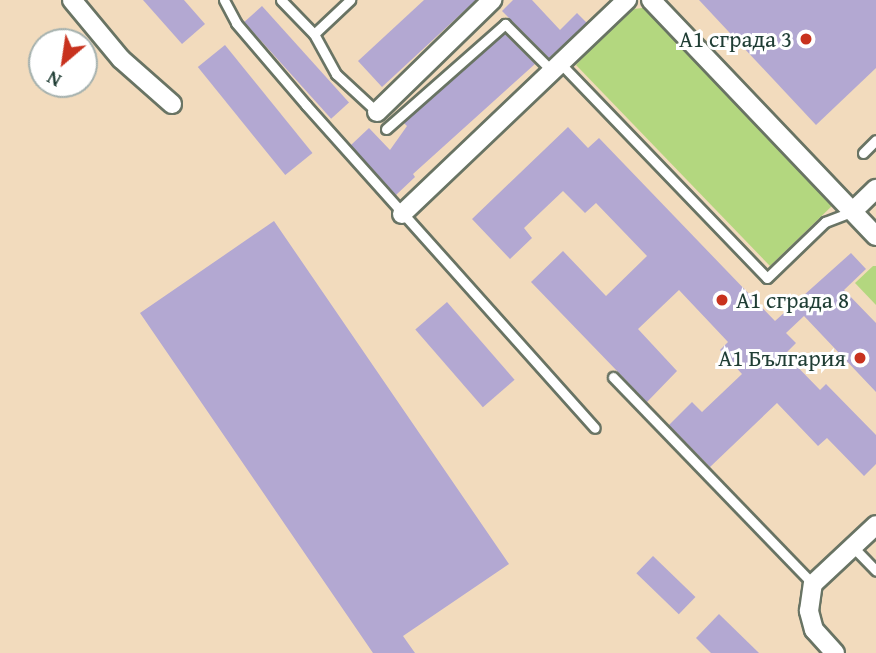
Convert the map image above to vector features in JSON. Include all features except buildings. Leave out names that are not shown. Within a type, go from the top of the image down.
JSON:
[{"type":"street","points":[[72,0],[121,59],[172,104]]},
{"type":"street","points":[[377,112],[492,0]]},
{"type":"street","points":[[402,214],[627,0]]},
{"type":"street","points":[[651,0],[876,236]]},
{"type":"street","points":[[853,211],[876,189]]},
{"type":"street","points":[[835,653],[814,630],[810,611],[813,584],[876,524]]},
{"type":"lane","points":[[224,0],[236,23],[402,214],[595,428]]},
{"type":"lane","points":[[281,0],[314,34],[336,74],[377,112]]},
{"type":"lane","points":[[314,34],[350,0]]},
{"type":"lane","points":[[386,129],[505,24],[556,67],[767,278],[825,222],[853,211]]},
{"type":"lane","points":[[863,153],[876,140]]},
{"type":"lane","points":[[613,377],[813,584]]},
{"type":"lane","points":[[853,547],[876,571]]},
{"type":"green space","points":[[650,7],[835,203],[770,266],[576,65],[626,10]]},
{"type":"green space","points":[[876,266],[876,305],[855,283]]},
{"type":"place","name":"А1 сграда 3","points":[[806,39]]},
{"type":"place","name":"А1 сграда 8","points":[[722,300]]},
{"type":"place","name":"А1 България","points":[[860,358]]}]
